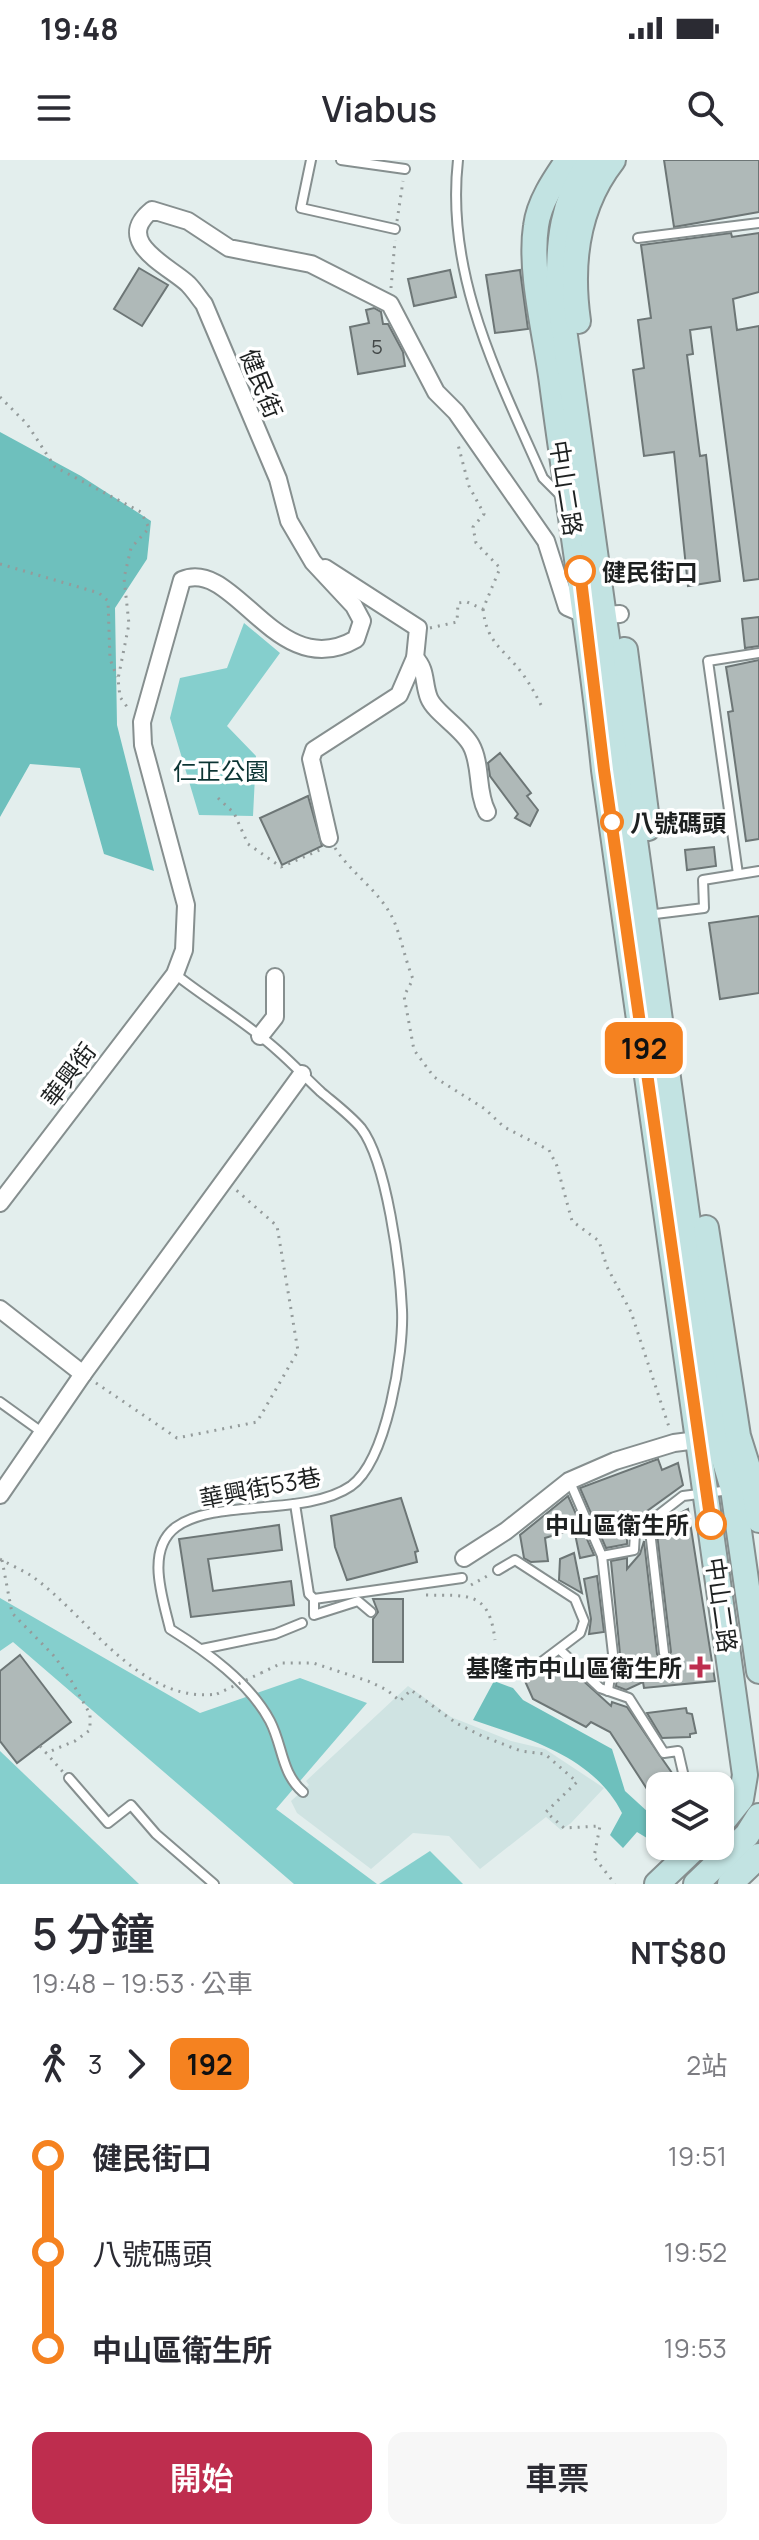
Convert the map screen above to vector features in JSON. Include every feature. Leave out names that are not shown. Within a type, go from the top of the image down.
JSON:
[{"type":"street","name":"中山二路","points":[[568,160],[543,203],[536,224],[536,251],[568,504],[604,615]]},
{"type":"street","name":"中山二路","points":[[592,160],[577,179],[563,218],[559,293],[604,615]]},
{"type":"street","name":"中山二路","points":[[613,160],[602,174],[581,223],[576,245],[576,302],[604,615],[604,770],[644,916],[715,1290],[718,1438],[706,1493],[745,1775],[741,1799],[734,1806]]},
{"type":"street","name":"健民街","points":[[175,974],[184,950],[186,905],[143,745],[142,722],[182,580],[195,574],[210,578],[233,595],[256,619],[287,640],[340,649],[356,639],[362,621],[313,562],[289,521],[278,479],[204,304],[188,283],[161,266],[145,251],[140,222],[152,210],[188,221],[229,248],[311,264],[390,304],[436,392],[456,412],[546,541],[567,607],[604,615]]},
{"type":"street","points":[[313,562],[418,628],[415,658],[399,695],[314,750],[311,759],[329,838]]},
{"type":"street","points":[[604,615],[644,916]]},
{"type":"street","points":[[415,658],[423,666],[430,701],[456,723],[473,748],[479,797],[487,812]]},
{"type":"street","name":"中山二路","points":[[644,916],[718,1438],[748,1487],[759,1520]]},
{"type":"street","name":"華興街","points":[[0,1203],[175,974]]},
{"type":"street","points":[[260,1036],[275,1017],[275,977]]},
{"type":"street","points":[[1,1492],[83,1374],[302,1074]]},
{"type":"street","points":[[0,1309],[83,1374]]},
{"type":"street","points":[[464,1558],[506,1531],[569,1481],[615,1461],[674,1443],[718,1438]]},
{"type":"street","name":"中山二路","points":[[748,1487],[759,1671]]},
{"type":"street","points":[[696,1884],[755,1836]]},
{"type":"street","points":[[730,1884],[755,1836]]},
{"type":"street","points":[[657,1884],[682,1860]]},
{"type":"lane","points":[[311,160],[301,208],[395,229]]},
{"type":"lane","points":[[341,160],[405,169]]},
{"type":"lane","points":[[458,160],[456,215],[463,269],[480,336],[543,478],[568,504]]},
{"type":"lane","points":[[638,238],[759,223]]},
{"type":"lane","points":[[738,874],[708,661],[759,653]]},
{"type":"lane","points":[[644,916],[704,908],[703,880],[759,871]]},
{"type":"lane","name":"華興街53巷","points":[[175,974],[260,1036],[302,1074],[361,1129],[379,1163],[402,1311],[397,1371],[374,1454],[353,1485],[295,1504],[220,1513],[177,1526],[163,1540],[158,1556],[170,1629],[202,1649],[257,1700],[272,1724],[290,1780],[303,1792]]},
{"type":"lane","points":[[0,1402],[43,1433]]},
{"type":"lane","points":[[569,1481],[602,1556],[613,1654],[608,1691]]},
{"type":"lane","points":[[602,1556],[634,1550],[635,1533],[683,1496],[748,1487]]},
{"type":"lane","points":[[295,1504],[309,1594],[314,1599],[314,1615],[358,1601],[371,1612]]},
{"type":"lane","points":[[649,1522],[664,1653]]},
{"type":"lane","points":[[498,1570],[515,1560],[575,1599],[584,1621],[580,1633],[527,1673]]},
{"type":"lane","points":[[314,1599],[462,1578]]},
{"type":"lane","points":[[202,1649],[275,1634],[302,1623]]},
{"type":"lane","points":[[560,1650],[600,1688],[629,1698],[664,1753],[678,1751],[683,1772]]},
{"type":"lane","points":[[69,1778],[108,1823],[131,1805],[156,1834],[214,1884]]},
{"type":"path","points":[[0,397],[27,424],[55,467],[141,512],[149,528],[131,548],[124,578],[129,624],[118,679]]},
{"type":"path","points":[[455,436],[469,486],[484,514],[473,527],[476,543],[500,568],[483,609],[485,629],[495,645],[520,671],[542,707]]},
{"type":"path","points":[[0,564],[99,593],[108,601],[110,659],[118,679],[120,697],[142,722]]},
{"type":"path","points":[[418,628],[457,622],[458,603],[467,602],[483,609]]},
{"type":"path","points":[[218,798],[234,813],[248,844],[281,867],[333,844],[343,861],[387,907],[400,933],[400,948],[413,979],[404,996],[414,1050],[434,1077],[485,1109],[504,1127],[549,1150],[557,1166],[572,1221],[599,1241],[607,1267],[631,1312],[674,1443]]},
{"type":"path","points":[[83,1374],[177,1438],[257,1422],[298,1351],[277,1226],[226,1181]]},
{"type":"path","points":[[1,1560],[33,1577],[128,1662],[169,1690],[197,1696],[217,1694],[282,1663],[313,1663],[368,1681],[387,1690],[400,1701],[411,1690],[456,1723],[482,1736],[521,1751],[545,1754],[577,1782],[546,1812],[564,1828],[600,1826],[594,1857],[615,1884]]},
{"type":"path","points":[[1,1560],[12,1613],[55,1657],[90,1714],[90,1730],[75,1741],[46,1753]]},
{"type":"path","points":[[467,1587],[498,1570]]},
{"type":"path","points":[[424,1583],[426,1595],[460,1594],[487,1606],[492,1616],[495,1640]]},
{"type":"path","points":[[40,1746],[69,1778]]},
{"type":"shaded area","points":[[0,432],[81,476],[151,521],[147,559],[115,608],[117,725],[154,871],[104,854],[80,768],[30,764],[0,817]]},
{"type":"shaded area","points":[[494,1681],[513,1688],[523,1700],[612,1749],[625,1791],[646,1810],[646,1837],[637,1832],[623,1848],[610,1835],[622,1813],[610,1794],[577,1764],[537,1743],[473,1720]]},
{"type":"shaded area","points":[[408,1686],[451,1717],[511,1741],[545,1749],[604,1788],[561,1830],[546,1817],[480,1869],[449,1836],[413,1833],[371,1869],[297,1813],[291,1801],[309,1785],[306,1781]]},
{"type":"green space","name":"仁正公園","points":[[244,623],[280,653],[227,726],[256,756],[253,816],[199,815],[170,718],[180,678],[227,668]]},
{"type":"green space","points":[[0,1598],[200,1713],[300,1678],[367,1703],[276,1809],[377,1884],[294,1884],[13,1642],[0,1651]]},
{"type":"green space","points":[[0,1751],[139,1884],[0,1884]]},
{"type":"green space","points":[[430,1851],[463,1884],[379,1884]]},
{"type":"building","points":[[664,160],[759,160],[759,212],[674,227]]},
{"type":"building","points":[[731,233],[732,237],[759,233],[759,292],[733,299],[737,330],[759,326],[759,579],[744,581],[711,327],[690,330],[693,354],[687,355],[700,456],[706,455],[720,581],[688,586],[674,452],[644,456],[633,370],[644,368],[638,320],[651,318],[641,245]]},
{"type":"building","points":[[139,268],[168,285],[142,326],[114,309]]},
{"type":"building","points":[[450,270],[456,297],[414,306],[408,279]]},
{"type":"building","points":[[520,270],[528,329],[495,333],[486,275]]},
{"type":"building","points":[[374,308],[381,312],[383,324],[388,324],[403,352],[405,366],[358,374],[350,327],[369,323],[366,310]]},
{"type":"building","points":[[759,617],[759,646],[745,648],[742,619]]},
{"type":"building","points":[[759,660],[759,839],[746,841],[728,712],[733,711],[726,667]]},
{"type":"building","points":[[500,753],[531,793],[527,796],[538,810],[530,826],[515,818],[518,814],[490,776],[488,763]]},
{"type":"building","points":[[308,796],[322,846],[282,865],[260,818]]},
{"type":"building","points":[[714,847],[716,866],[687,870],[685,850]]},
{"type":"building","points":[[759,916],[759,993],[720,999],[709,923]]},
{"type":"building","points":[[658,1459],[662,1470],[678,1463],[683,1485],[640,1516],[627,1520],[627,1525],[612,1536],[627,1531],[627,1544],[606,1548],[580,1488]]},
{"type":"building","points":[[568,1496],[594,1555],[580,1558],[574,1529],[545,1538],[548,1561],[531,1562],[524,1558],[520,1535]]},
{"type":"building","points":[[401,1498],[418,1551],[415,1552],[417,1562],[347,1580],[335,1547],[331,1516]]},
{"type":"building","points":[[688,1509],[715,1681],[644,1688],[643,1682],[626,1690],[616,1686],[620,1654],[611,1561],[627,1558],[627,1569],[640,1554],[644,1541],[657,1654],[661,1659],[667,1659],[671,1652],[656,1525]]},
{"type":"building","points":[[279,1525],[282,1550],[208,1559],[213,1591],[291,1581],[294,1605],[191,1617],[179,1539]]},
{"type":"building","points":[[574,1553],[582,1593],[559,1580],[560,1559]]},
{"type":"building","points":[[597,1576],[604,1632],[589,1634],[591,1619],[584,1579]]},
{"type":"building","points":[[373,1599],[403,1599],[403,1662],[373,1662],[373,1619],[378,1612]]},
{"type":"building","points":[[20,1655],[71,1722],[17,1763],[0,1741],[0,1671]]},
{"type":"building","points":[[558,1658],[611,1706],[612,1702],[627,1707],[671,1772],[646,1772],[646,1787],[610,1732],[591,1722],[586,1727],[533,1699],[525,1681]]},
{"type":"building","points":[[686,1708],[687,1713],[692,1714],[696,1733],[690,1734],[690,1737],[662,1738],[647,1713]]},
{"type":"bus line","name":"192","points":[[580,571],[588,616],[604,770],[711,1524]]},
{"type":"place","name":"健民街口","points":[[580,571]]},
{"type":"place","name":"八號碼頭","points":[[612,822]]},
{"type":"place","name":"中山區衛生所","points":[[711,1524]]},
{"type":"place","name":"基隆市中山區衛生所","points":[[700,1667]]}]
